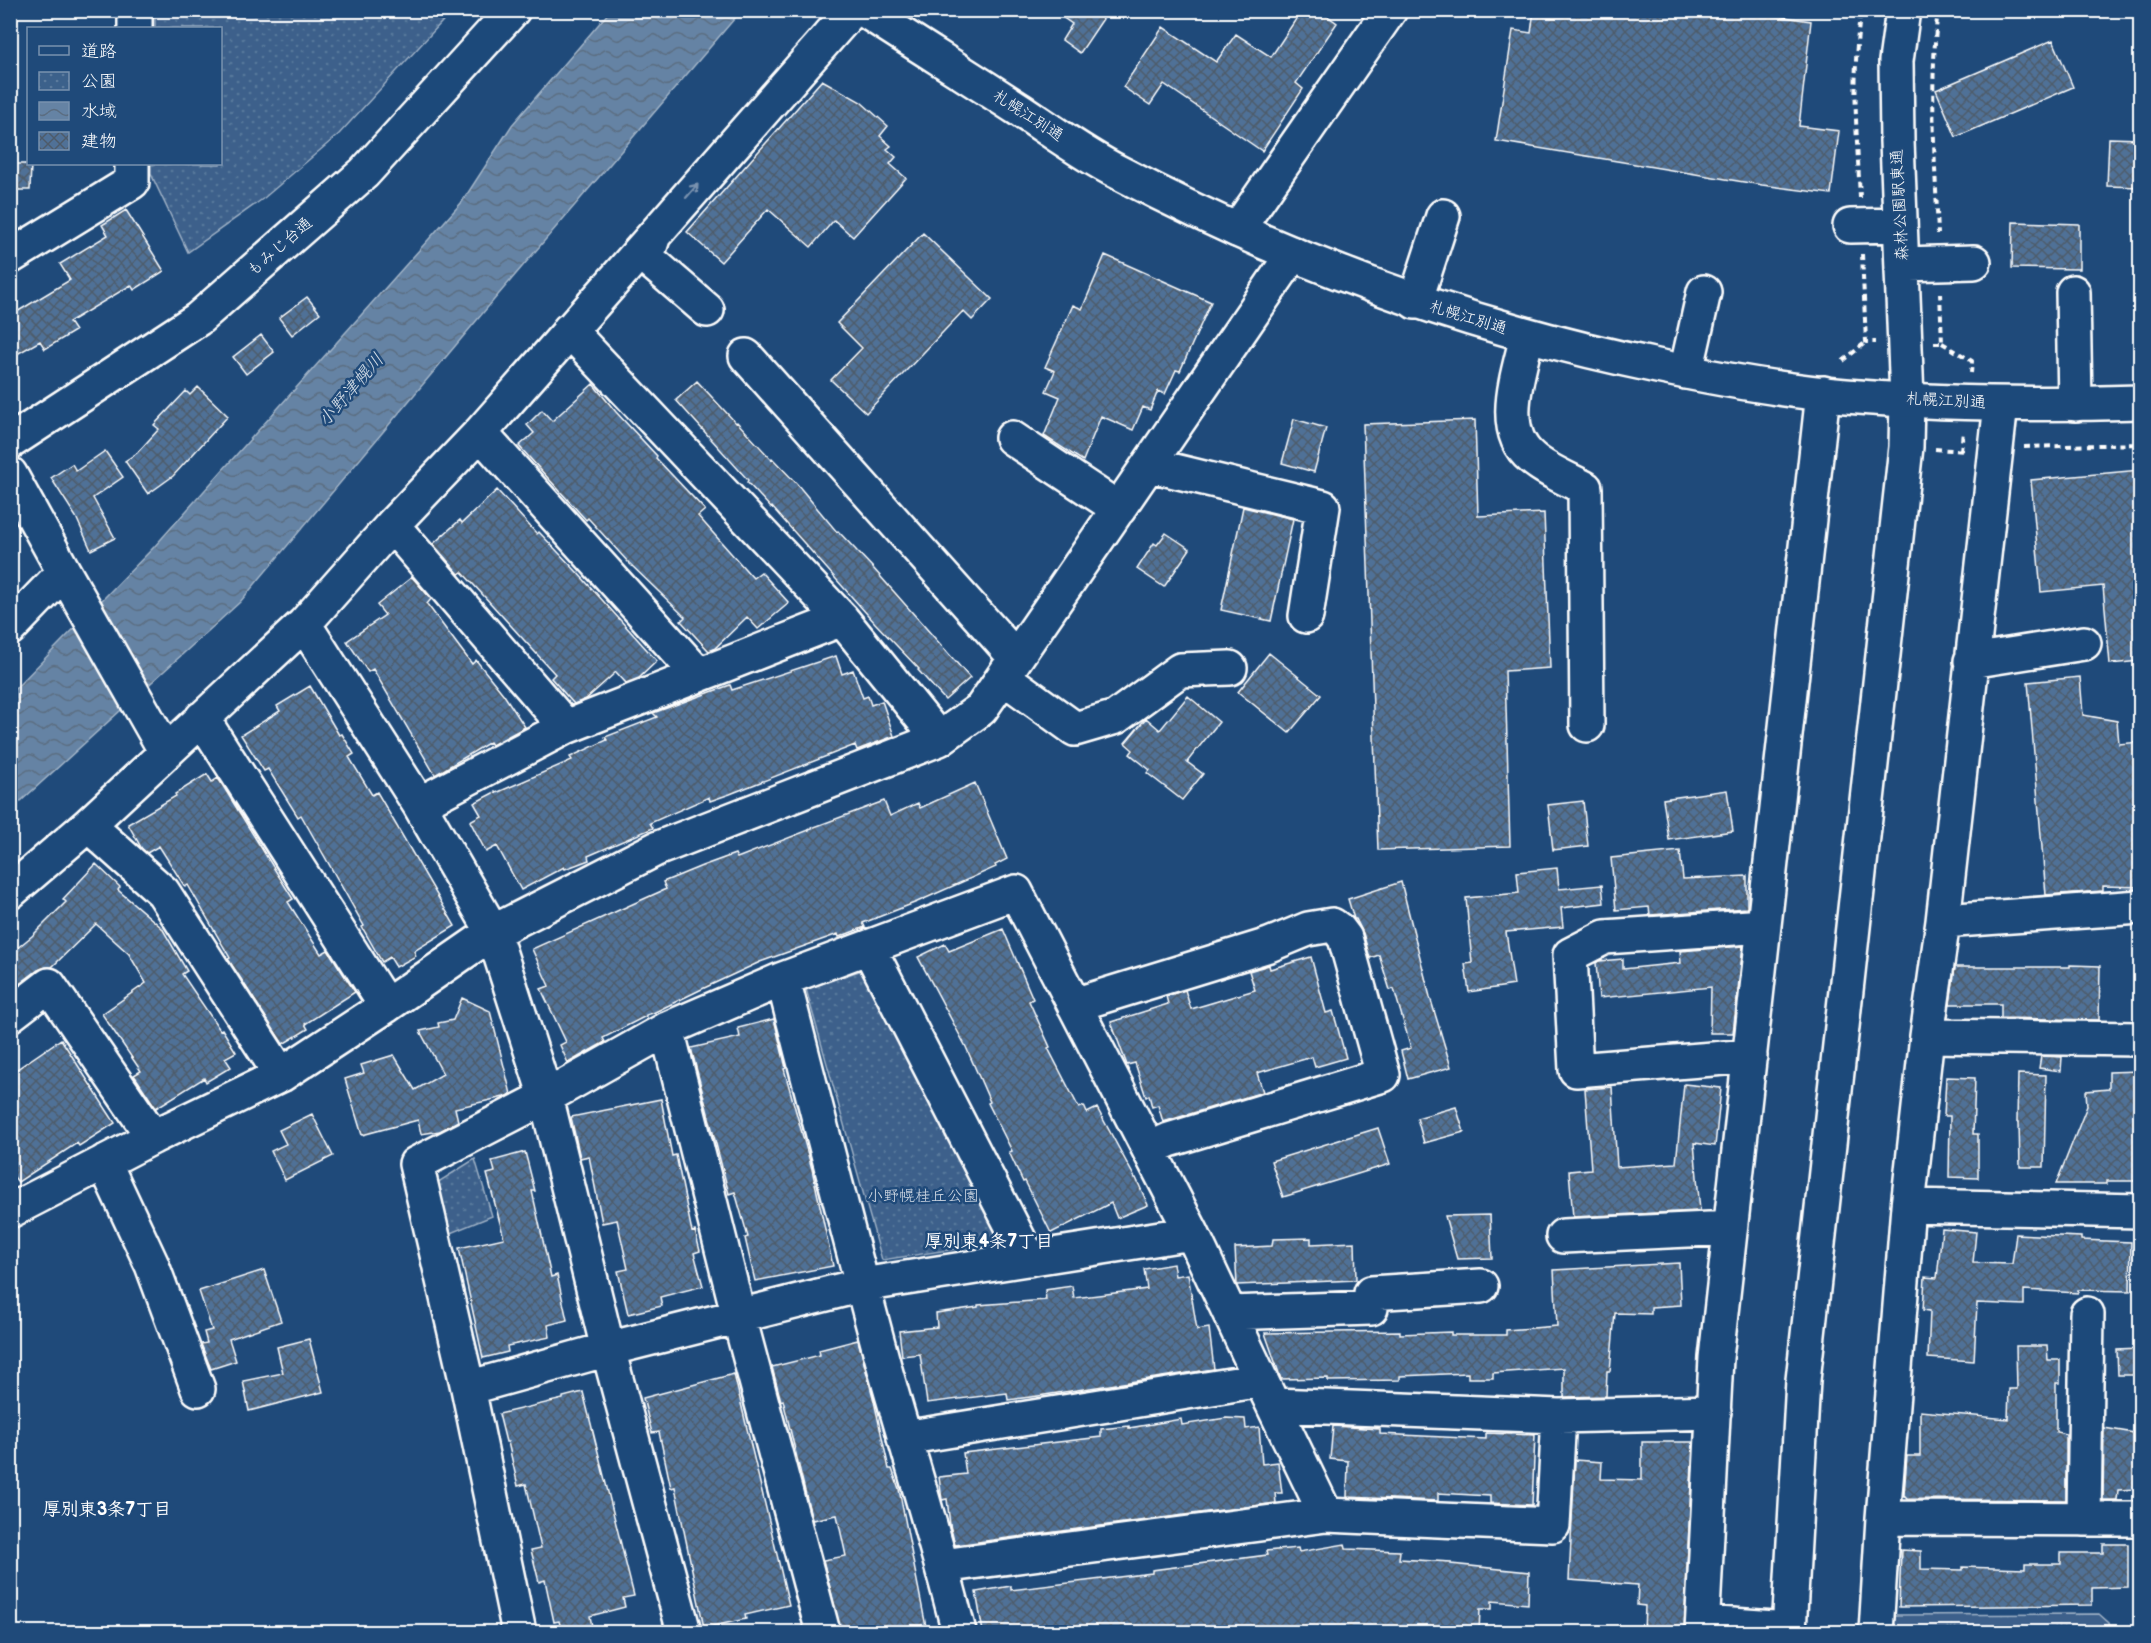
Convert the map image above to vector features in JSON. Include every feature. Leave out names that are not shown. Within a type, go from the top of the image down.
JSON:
[{"type":"main road","points":[[135,10],[135,27]]},
{"type":"main road","points":[[10,892],[88,825],[304,624],[392,525],[480,433],[852,10]]},
{"type":"main road","name":"札幌江別通","points":[[864,10],[1104,165],[1237,230],[1324,268],[1415,302],[1569,347],[1770,387],[1823,393],[2001,404],[2140,402]]},
{"type":"main road","points":[[1237,230],[1390,10]]},
{"type":"main road","name":"森林公園駅東通","points":[[1789,1631],[1803,1380],[1906,447],[1907,399],[1896,61],[1903,10]]},
{"type":"main road","name":"もみじ台通","points":[[10,442],[198,319],[364,173],[511,11]]},
{"type":"main road","points":[[10,257],[132,182],[132,165]]},
{"type":"main road","points":[[1415,302],[1443,216]]},
{"type":"main road","points":[[1855,226],[1900,225]]},
{"type":"main road","points":[[654,235],[648,253],[649,260],[706,310]]},
{"type":"main road","points":[[10,1211],[153,1137],[281,1075],[493,932],[656,849],[939,739],[981,709],[1293,254]]},
{"type":"main road","points":[[1902,264],[1974,262]]},
{"type":"main road","points":[[1686,372],[1704,292]]},
{"type":"main road","points":[[2073,292],[2074,404]]},
{"type":"main road","points":[[569,330],[842,619],[939,739]]},
{"type":"main road","points":[[1527,336],[1512,410],[1518,442],[1532,458],[1585,488],[1587,725]]},
{"type":"main road","points":[[746,356],[1010,668],[1075,729],[1116,717],[1180,670],[1230,668]]},
{"type":"main road","points":[[1789,1631],[1702,1628],[1716,1358],[1823,393]]},
{"type":"main road","points":[[1876,1632],[1908,1206],[2001,404]]},
{"type":"main road","points":[[480,433],[699,675]]},
{"type":"main road","points":[[1011,438],[1119,509]]},
{"type":"main road","points":[[1150,465],[1323,507],[1306,616]]},
{"type":"main road","points":[[10,474],[166,752]]},
{"type":"main road","points":[[392,525],[566,727]]},
{"type":"main road","points":[[10,628],[64,572]]},
{"type":"main road","points":[[419,804],[566,727],[842,619]]},
{"type":"main road","points":[[304,624],[419,804],[493,932],[546,1097],[608,1348],[684,1632]]},
{"type":"main road","points":[[1971,661],[2084,643]]},
{"type":"main road","points":[[202,718],[386,1006]]},
{"type":"main road","points":[[88,825],[163,892],[281,1075]]},
{"type":"main road","points":[[519,1632],[468,1388],[416,1164],[546,1097],[668,1029],[783,979],[1016,892],[1192,1233],[1326,1515]]},
{"type":"main road","points":[[1942,921],[2140,907]]},
{"type":"main road","points":[[1074,1005],[1269,945],[1320,926],[1332,925],[1345,938],[1383,1075],[1169,1140],[1149,1149]]},
{"type":"main road","points":[[1750,1056],[1576,1070],[1570,955],[1605,937],[1764,926]]},
{"type":"main road","points":[[869,948],[1029,1259]]},
{"type":"main road","points":[[783,979],[862,1285],[959,1632]]},
{"type":"main road","points":[[10,1015],[49,985],[153,1137]]},
{"type":"main road","points":[[668,1029],[739,1317],[823,1632]]},
{"type":"main road","points":[[1927,1036],[2140,1039]]},
{"type":"main road","points":[[104,1162],[152,1265],[198,1389]]},
{"type":"main road","points":[[1908,1206],[2140,1211]]},
{"type":"main road","points":[[1563,1236],[1730,1228]]},
{"type":"main road","points":[[468,1388],[608,1348],[862,1285],[1192,1233]]},
{"type":"main road","points":[[1230,1313],[1371,1308],[1371,1293],[1481,1286]]},
{"type":"main road","points":[[2084,1519],[2087,1314]]},
{"type":"main road","points":[[904,1438],[1267,1393],[1559,1416],[1714,1412]]},
{"type":"main road","points":[[942,1566],[1326,1515],[1553,1525],[1559,1416]]},
{"type":"main road","points":[[1883,1518],[2140,1519]]},
{"type":"path","points":[[1861,10],[1858,26],[1855,226],[1866,342]]},
{"type":"path","points":[[1938,10],[1933,58],[1942,343]]},
{"type":"path","points":[[1843,361],[1866,342],[1877,342]]},
{"type":"path","points":[[1928,342],[1942,343],[1972,362],[1971,372]]},
{"type":"path","points":[[1961,451],[1962,435]]},
{"type":"path","points":[[1934,449],[1995,451],[2035,446],[2140,444]]},
{"type":"green space","points":[[155,10],[452,11],[339,134],[264,198],[188,252],[151,174],[151,165],[222,165],[222,27],[155,27]]},
{"type":"green space","name":"小野幌桂丘公園","points":[[868,968],[1009,1241],[882,1260],[806,989]]},
{"type":"green space","points":[[475,1159],[492,1216],[448,1234],[435,1184]]},
{"type":"green space","points":[[2099,1614],[2109,1623],[2111,1632],[1890,1632],[1890,1615]]},
{"type":"water","name":"小野津幌川","points":[[610,11],[741,11],[240,602],[11,810],[11,693],[154,547],[462,202],[512,125]]},
{"type":"building","points":[[1052,10],[1109,10],[1080,53],[1062,40],[1072,24]]},
{"type":"building","points":[[1302,10],[1319,10],[1337,23],[1296,83],[1303,89],[1262,151],[1164,84],[1150,105],[1123,87],[1163,27],[1216,62],[1236,34],[1271,57]]},
{"type":"building","points":[[1534,10],[1739,10],[1811,21],[1799,126],[1839,131],[1831,194],[1762,185],[1496,141],[1513,30],[1531,33]]},
{"type":"building","points":[[2053,40],[2073,87],[1956,137],[1936,90]]},
{"type":"building","points":[[822,80],[861,102],[888,126],[880,136],[891,146],[887,149],[896,157],[890,164],[906,178],[853,237],[834,220],[811,247],[768,209],[721,262],[687,232]]},
{"type":"building","points":[[2109,138],[2140,139],[2140,187],[2107,186]]},
{"type":"building","points":[[10,164],[31,165],[30,190],[10,190]]},
{"type":"building","points":[[126,210],[164,271],[134,290],[131,285],[69,322],[75,331],[45,349],[40,341],[10,358],[10,316],[70,280],[60,264],[108,235],[102,225]]},
{"type":"building","points":[[2013,222],[2079,224],[2079,269],[2012,268]]},
{"type":"building","points":[[923,233],[992,299],[972,320],[963,311],[866,413],[831,380],[862,348],[837,323]]},
{"type":"building","points":[[1105,255],[1211,302],[1180,371],[1176,370],[1165,394],[1158,391],[1150,410],[1143,407],[1133,430],[1101,416],[1083,461],[1044,436],[1060,397],[1046,391],[1055,371],[1045,367],[1073,305],[1082,309]]},
{"type":"building","points":[[307,297],[320,313],[292,335],[279,318]]},
{"type":"building","points":[[261,335],[274,352],[246,374],[233,357]]},
{"type":"building","points":[[697,381],[797,484],[837,532],[873,568],[970,678],[945,700],[747,482],[748,480],[676,400]]},
{"type":"building","points":[[593,384],[657,456],[656,458],[705,510],[698,516],[753,578],[761,572],[789,603],[758,629],[747,617],[714,649],[709,651],[681,621],[685,617],[629,563],[588,518],[586,520],[519,446],[534,433],[527,425],[542,410],[552,421]]},
{"type":"building","points":[[198,387],[228,416],[173,476],[148,494],[125,461],[137,453],[159,429],[154,425],[186,391],[190,395]]},
{"type":"building","points":[[1294,419],[1326,428],[1314,472],[1282,463]]},
{"type":"building","points":[[1475,420],[1478,516],[1544,513],[1550,668],[1505,671],[1510,846],[1378,850],[1363,424]]},
{"type":"building","points":[[105,451],[123,477],[93,498],[115,538],[91,550],[76,517],[51,478],[72,464],[76,471]]},
{"type":"building","points":[[2140,470],[2140,661],[2110,664],[2103,586],[2041,592],[2031,480]]},
{"type":"building","points":[[497,490],[537,534],[539,532],[577,572],[657,661],[639,678],[626,683],[616,672],[586,699],[574,704],[551,678],[555,674],[462,572],[459,574],[433,544],[460,520],[462,523]]},
{"type":"building","points":[[1243,507],[1293,519],[1271,621],[1221,610]]},
{"type":"building","points":[[1166,533],[1190,549],[1164,587],[1137,569],[1154,543],[1157,545]]},
{"type":"building","points":[[412,577],[431,599],[427,604],[472,664],[476,660],[504,695],[525,727],[492,745],[490,742],[435,775],[373,669],[368,672],[347,641],[385,615],[377,605]]},
{"type":"building","points":[[1269,653],[1321,695],[1289,733],[1238,692]]},
{"type":"building","points":[[836,656],[842,674],[853,670],[863,698],[868,696],[871,705],[882,701],[894,736],[857,750],[855,745],[710,801],[709,797],[650,823],[653,828],[588,856],[589,860],[565,869],[564,867],[521,890],[497,846],[486,852],[470,821],[481,815],[474,803],[572,760],[570,757],[607,740],[605,737],[657,717],[653,713],[730,685],[732,690]]},
{"type":"building","points":[[2080,677],[2083,715],[2117,721],[2119,744],[2140,742],[2140,887],[2103,886],[2103,891],[2046,895],[2028,682]]},
{"type":"building","points":[[310,686],[339,735],[342,734],[354,754],[349,757],[372,795],[377,792],[455,926],[414,951],[416,956],[396,967],[390,957],[382,962],[301,815],[298,817],[268,769],[264,771],[241,735],[280,711],[277,706]]},
{"type":"building","points":[[1188,696],[1219,722],[1187,762],[1203,774],[1182,800],[1147,773],[1150,770],[1130,754],[1133,750],[1125,743],[1146,718],[1160,730]]},
{"type":"building","points":[[207,774],[212,782],[218,778],[293,899],[288,902],[321,954],[328,950],[355,992],[305,1024],[308,1029],[283,1044],[228,959],[230,958],[188,885],[185,887],[159,846],[147,853],[142,849],[128,824],[176,796],[175,794]]},
{"type":"building","points":[[975,783],[1007,859],[995,865],[996,867],[863,923],[865,927],[839,937],[838,934],[760,962],[646,1015],[603,1038],[605,1042],[568,1063],[560,1045],[566,1042],[541,989],[549,986],[532,949],[666,889],[663,882],[702,866],[735,854],[737,858],[884,801],[890,816],[918,803],[920,808]]},
{"type":"building","points":[[1727,790],[1733,831],[1669,840],[1663,799]]},
{"type":"building","points":[[1583,801],[1588,846],[1553,850],[1548,805]]},
{"type":"building","points":[[1680,851],[1683,879],[1747,876],[1747,908],[1650,915],[1649,907],[1616,910],[1611,858]]},
{"type":"building","points":[[96,864],[120,887],[118,890],[162,928],[187,971],[182,974],[236,1052],[225,1058],[231,1067],[206,1082],[204,1078],[156,1108],[134,1075],[141,1071],[102,1014],[146,983],[129,954],[96,924],[52,967],[38,970],[10,991],[10,954],[66,902],[63,899]]},
{"type":"building","points":[[1557,868],[1559,889],[1602,885],[1604,903],[1561,908],[1563,927],[1506,932],[1514,985],[1469,992],[1465,964],[1472,963],[1466,898],[1519,893],[1517,872]]},
{"type":"building","points":[[1401,882],[1430,997],[1451,1067],[1408,1079],[1401,1051],[1411,1048],[1394,989],[1390,990],[1379,955],[1370,958],[1363,933],[1354,919],[1348,899]]},
{"type":"building","points":[[1003,929],[1033,999],[1029,1001],[1050,1047],[1048,1048],[1079,1108],[1084,1106],[1087,1113],[1097,1108],[1136,1178],[1148,1205],[1117,1218],[1111,1203],[1051,1233],[1025,1181],[1023,1182],[1009,1152],[1012,1151],[988,1103],[990,1102],[966,1047],[918,957],[945,944],[949,951]]},
{"type":"building","points":[[1743,946],[1733,1033],[1710,1033],[1711,987],[1599,998],[1596,963],[1599,961],[1623,959],[1623,969],[1681,963],[1680,951]]},
{"type":"building","points":[[1311,957],[1326,1013],[1333,1011],[1346,1058],[1315,1067],[1312,1057],[1257,1073],[1263,1092],[1163,1122],[1158,1105],[1152,1107],[1149,1095],[1146,1097],[1135,1063],[1127,1065],[1111,1022],[1168,1004],[1166,996],[1185,990],[1191,1009],[1255,990],[1249,971],[1269,965],[1270,969]]},
{"type":"building","points":[[2070,965],[2100,966],[2099,1020],[2001,1018],[2001,1004],[1950,1004],[1955,967],[2070,967]]},
{"type":"building","points":[[462,998],[490,1011],[511,1094],[455,1108],[458,1121],[440,1131],[421,1134],[418,1120],[362,1135],[345,1079],[364,1073],[361,1065],[394,1055],[415,1090],[443,1074],[420,1031],[439,1027],[438,1023],[453,1020]]},
{"type":"building","points":[[774,1019],[786,1068],[784,1069],[812,1169],[833,1266],[755,1281],[745,1238],[748,1237],[735,1192],[729,1194],[691,1048],[740,1037],[738,1028]]},
{"type":"building","points":[[61,1039],[115,1123],[79,1146],[77,1143],[18,1182],[10,1172],[10,1074]]},
{"type":"building","points":[[2041,1056],[2062,1057],[2061,1071],[2039,1068]]},
{"type":"building","points":[[2140,1071],[2140,1181],[2107,1181],[2107,1184],[2056,1184],[2087,1106],[2086,1091],[2109,1089],[2109,1072]]},
{"type":"building","points":[[2018,1074],[2046,1075],[2044,1167],[2020,1167],[2019,1122],[2017,1122]]},
{"type":"building","points":[[1946,1077],[1975,1078],[1973,1134],[1978,1134],[1978,1178],[1949,1177],[1950,1116],[1944,1116]]},
{"type":"building","points":[[1684,1084],[1721,1088],[1715,1146],[1694,1143],[1700,1211],[1573,1217],[1569,1171],[1591,1169],[1585,1089],[1612,1087],[1617,1167],[1676,1163]]},
{"type":"building","points":[[661,1099],[672,1156],[676,1155],[692,1232],[695,1231],[700,1251],[694,1253],[703,1286],[660,1297],[662,1306],[628,1314],[618,1271],[628,1269],[617,1220],[602,1223],[589,1156],[580,1158],[571,1117]]},
{"type":"building","points":[[1456,1107],[1464,1132],[1424,1143],[1417,1118]]},
{"type":"building","points":[[312,1114],[333,1156],[285,1180],[271,1151],[286,1144],[279,1130]]},
{"type":"building","points":[[1378,1128],[1390,1164],[1283,1197],[1271,1161]]},
{"type":"building","points":[[525,1152],[535,1191],[532,1191],[551,1277],[557,1275],[567,1320],[548,1325],[550,1337],[507,1346],[508,1352],[483,1358],[459,1248],[504,1238],[487,1174],[495,1172],[492,1161]]},
{"type":"building","points":[[1490,1215],[1492,1258],[1457,1259],[1445,1216]]},
{"type":"building","points":[[1942,1229],[1976,1232],[1973,1263],[2012,1264],[2016,1234],[2131,1242],[2130,1291],[2078,1290],[2078,1293],[2024,1290],[2024,1305],[1977,1303],[1974,1361],[1928,1358],[1930,1311],[1923,1310],[1925,1277],[1937,1278]]},
{"type":"building","points":[[1311,1238],[1311,1244],[1355,1242],[1356,1280],[1237,1285],[1235,1248],[1272,1246],[1273,1239]]},
{"type":"building","points":[[1679,1263],[1681,1305],[1651,1307],[1651,1314],[1615,1313],[1606,1396],[1564,1397],[1564,1368],[1493,1373],[1493,1378],[1468,1378],[1468,1373],[1400,1376],[1400,1380],[1281,1379],[1265,1333],[1400,1331],[1400,1334],[1451,1332],[1451,1335],[1506,1335],[1506,1330],[1557,1326],[1554,1270]]},
{"type":"building","points":[[1173,1264],[1175,1276],[1188,1274],[1197,1330],[1209,1328],[1214,1369],[1008,1400],[1007,1393],[927,1403],[920,1354],[902,1356],[899,1331],[937,1327],[936,1313],[978,1307],[978,1305],[1046,1300],[1045,1290],[1072,1286],[1074,1298],[1147,1289],[1144,1269]]},
{"type":"building","points":[[264,1270],[281,1321],[229,1339],[236,1361],[211,1369],[201,1344],[207,1343],[204,1332],[212,1330],[199,1291]]},
{"type":"building","points":[[309,1339],[323,1392],[249,1411],[243,1381],[283,1373],[277,1347]]},
{"type":"building","points":[[858,1340],[889,1469],[892,1469],[899,1489],[927,1632],[841,1632],[823,1560],[846,1556],[837,1515],[812,1520],[783,1400],[781,1401],[772,1367],[820,1355],[819,1350]]},
{"type":"building","points":[[2016,1346],[2047,1346],[2048,1360],[2060,1360],[2060,1383],[2056,1383],[2056,1432],[2066,1434],[2066,1500],[1908,1499],[1904,1495],[1907,1456],[1920,1456],[1920,1411],[2008,1419],[2009,1389],[2017,1389]]},
{"type":"building","points":[[2140,1349],[2140,1375],[2118,1375],[2117,1350]]},
{"type":"building","points":[[734,1374],[789,1605],[745,1615],[746,1619],[704,1628],[675,1487],[671,1488],[659,1432],[652,1433],[643,1398]]},
{"type":"building","points":[[583,1392],[634,1596],[623,1598],[625,1607],[590,1616],[593,1632],[562,1632],[559,1621],[554,1622],[545,1580],[539,1582],[531,1550],[541,1548],[526,1484],[518,1486],[499,1414]]},
{"type":"building","points":[[1226,1418],[1245,1419],[1246,1429],[1259,1427],[1262,1464],[1278,1462],[1282,1493],[1275,1493],[1276,1503],[955,1545],[947,1499],[942,1500],[939,1477],[966,1474],[963,1453],[1101,1437],[1101,1429],[1129,1426],[1129,1428],[1181,1419],[1182,1425]]},
{"type":"building","points":[[1333,1426],[1380,1429],[1380,1434],[1486,1439],[1486,1433],[1535,1435],[1532,1505],[1490,1503],[1490,1496],[1438,1493],[1438,1501],[1347,1497],[1348,1461],[1330,1459]]},
{"type":"building","points":[[2104,1428],[2140,1434],[2140,1489],[2118,1490],[2117,1500],[2103,1500]]},
{"type":"building","points":[[1642,1442],[1693,1442],[1684,1632],[1644,1632],[1645,1606],[1637,1605],[1638,1585],[1569,1580],[1575,1460],[1602,1462],[1601,1479],[1642,1480]]},
{"type":"building","points":[[1345,1544],[1346,1549],[1400,1551],[1399,1559],[1451,1562],[1451,1564],[1529,1572],[1528,1604],[1492,1601],[1492,1609],[1480,1609],[1479,1632],[983,1632],[976,1592],[1011,1586],[1011,1590],[1152,1573],[1152,1570],[1267,1555],[1266,1551],[1298,1548],[1299,1552]]},
{"type":"building","points":[[2103,1544],[2128,1544],[2128,1587],[2092,1588],[2092,1605],[1899,1607],[1901,1550],[1921,1551],[1921,1569],[1963,1570],[1963,1567],[2025,1569],[2025,1564],[2061,1564],[2061,1553],[2103,1553]]},
{"type":"district","name":"厚別東4条7丁目","points":[[989,1241]]},
{"type":"district","name":"厚別東3条7丁目","points":[[107,1509]]}]
